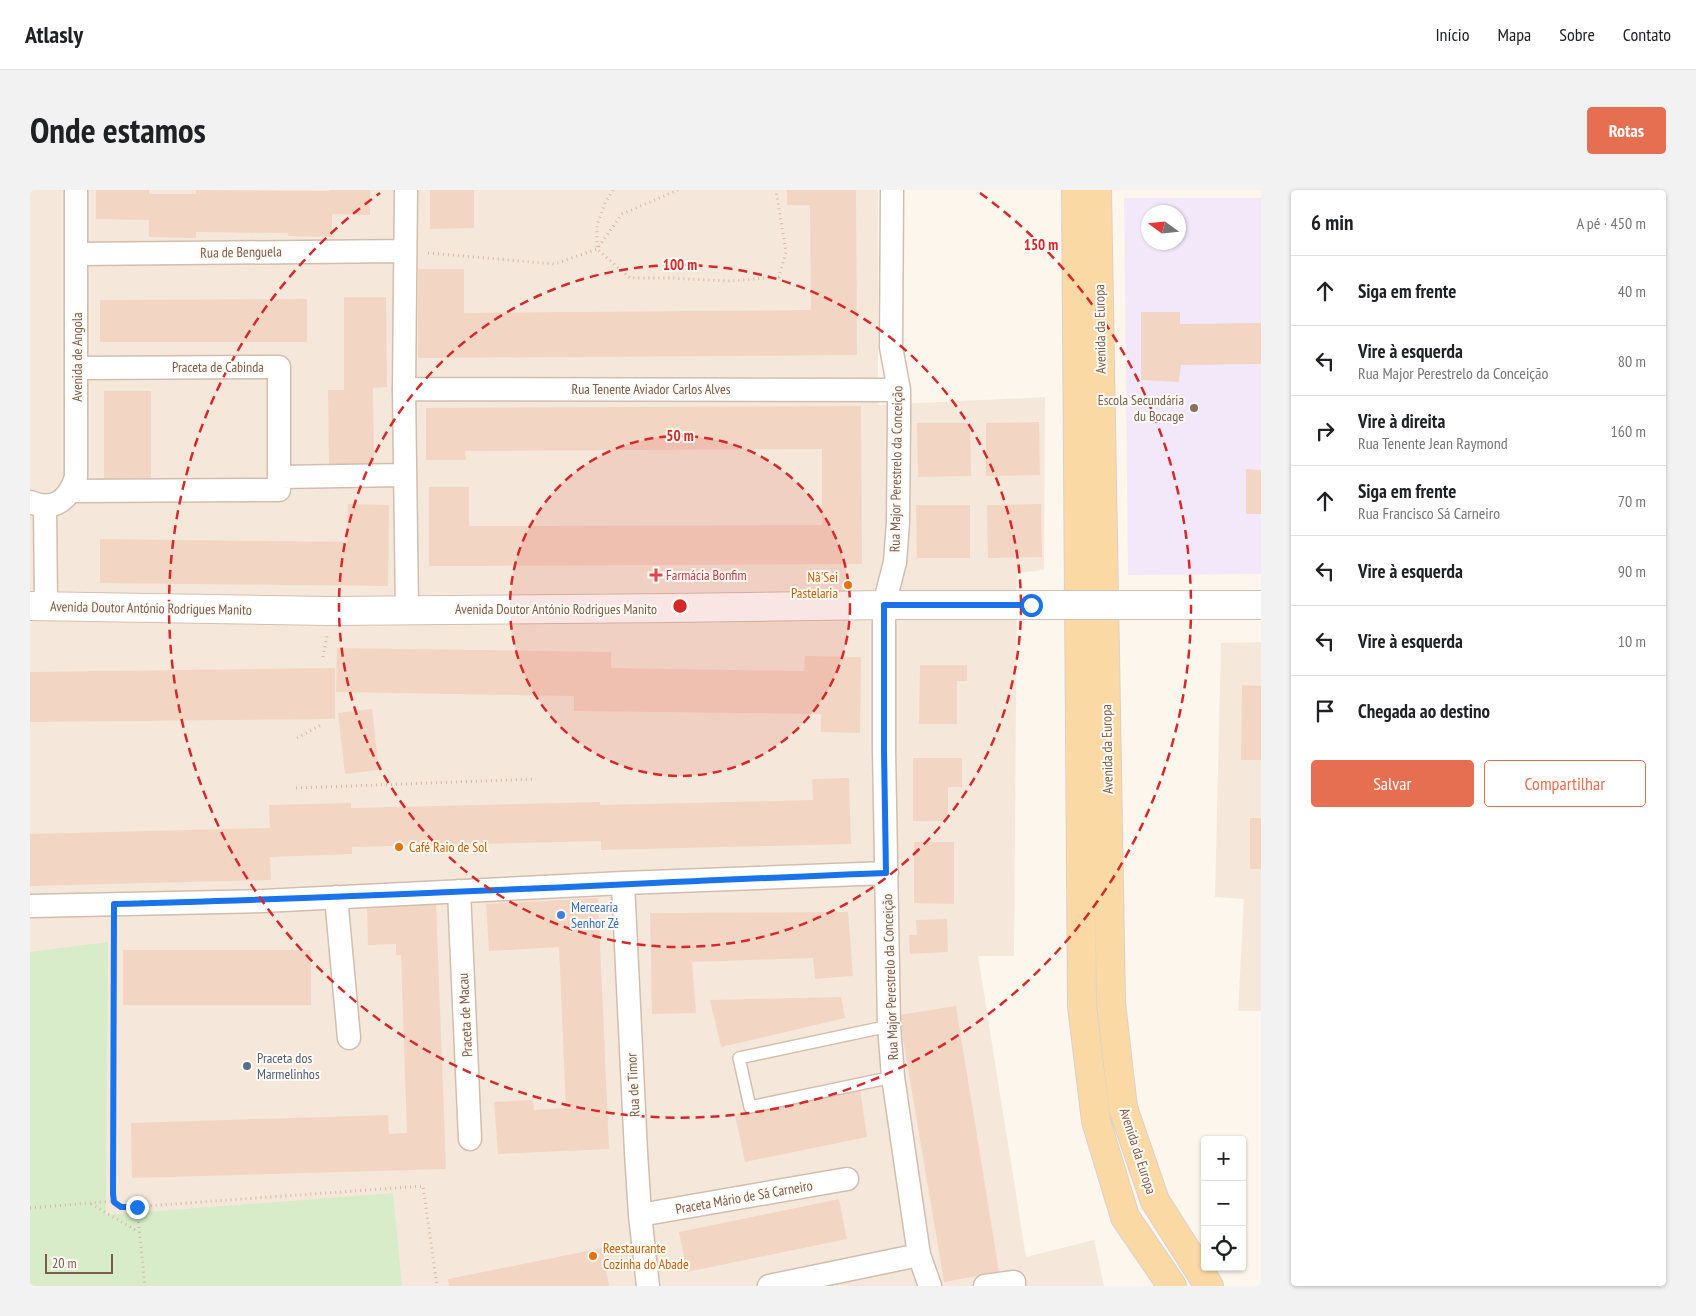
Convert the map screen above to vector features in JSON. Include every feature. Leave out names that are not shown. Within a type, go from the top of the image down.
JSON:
[{"type":"main road","name":"Avenida da Europa","points":[[1076,190],[1082,1006],[1096,1122],[1125,1217],[1172,1286]]},
{"type":"main road","name":"Avenida da Europa","points":[[1098,190],[1111,1003],[1123,1108],[1148,1183],[1155,1201],[1209,1286]]},
{"type":"street","name":"Avenida de Angola","points":[[72,491],[76,477],[77,461],[76,190]]},
{"type":"street","points":[[406,190],[404,389],[407,610]]},
{"type":"street","name":"Rua Major Perestrelo da Conceição","points":[[892,190],[891,347],[899,390],[898,522],[895,562],[884,605],[888,1026],[893,1076],[919,1254],[930,1286]]},
{"type":"street","name":"Rua de Benguela","points":[[77,254],[405,251]]},
{"type":"street","name":"Praceta de Cabinda","points":[[77,368],[279,367],[280,477]]},
{"type":"street","name":"Rua Tenente Aviador Carlos Alves","points":[[404,389],[899,390]]},
{"type":"street","points":[[38,606],[38,504],[60,502],[72,491],[279,490],[280,477],[405,475]]},
{"type":"street","name":"Avenida Doutor António Rodrigues Manito","points":[[38,606],[407,610],[884,605],[1261,605]]},
{"type":"street","points":[[30,906],[336,897],[886,873]]},
{"type":"street","name":"Rua de Timor","points":[[623,883],[640,1215],[648,1286]]},
{"type":"street","name":"Praceta de Macau","points":[[459,891],[470,1139]]},
{"type":"street","points":[[336,897],[349,1038]]},
{"type":"street","name":"Praceta Mário de Sá Carneiro","points":[[640,1215],[847,1179]]},
{"type":"street","points":[[769,1286],[919,1254]]},
{"type":"street","points":[[985,1286],[1014,1284]]},
{"type":"lane","points":[[888,1026],[739,1058],[750,1107],[893,1076]]},
{"type":"path","points":[[613,190],[605,203],[597,225],[597,249],[630,278],[730,280],[779,277],[786,252],[776,190]]},
{"type":"path","points":[[405,251],[554,264],[597,249],[622,214],[678,190]]},
{"type":"path","points":[[297,738],[320,725]]},
{"type":"path","points":[[296,788],[536,779]]},
{"type":"path","points":[[114,904],[114,1202]]},
{"type":"path","points":[[30,1208],[114,1202],[121,1207],[137,1207],[423,1186],[437,1286]]},
{"type":"path","points":[[90,1203],[139,1232]]},
{"type":"path","points":[[137,1207],[145,1286]]},
{"type":"shaded area","points":[[30,190],[878,190],[878,405],[1045,397],[1044,570],[1017,573],[1014,956],[978,956],[1026,1257],[1094,1240],[1104,1286],[30,1286]]},
{"type":"shaded area","name":"Escola Secundária du Bocage","points":[[1124,198],[1261,198],[1261,574],[1128,575]]},
{"type":"shaded area","points":[[1261,642],[1261,1011],[1238,1011],[1244,899],[1215,897],[1221,643]]},
{"type":"green space","points":[[108,942],[106,1215],[393,1193],[402,1286],[30,1286],[30,952]]},
{"type":"building","points":[[96,190],[149,190],[149,194],[196,194],[196,190],[370,190],[370,215],[332,214],[332,237],[288,236],[288,233],[196,232],[196,238],[149,237],[149,220],[96,219]]},
{"type":"building","points":[[430,190],[474,190],[474,228],[430,229]]},
{"type":"building","points":[[787,190],[856,190],[857,355],[418,358],[418,269],[464,269],[464,313],[811,310],[810,205],[787,205]]},
{"type":"building","points":[[344,297],[386,297],[387,387],[373,388],[374,466],[329,466],[328,390],[344,390]]},
{"type":"building","points":[[307,299],[307,342],[100,342],[100,300]]},
{"type":"building","points":[[1141,312],[1180,312],[1180,324],[1261,323],[1261,364],[1181,365],[1179,382],[1141,380]]},
{"type":"building","points":[[104,391],[151,391],[151,485],[104,485]]},
{"type":"building","points":[[861,406],[862,564],[429,566],[429,487],[469,487],[469,526],[822,525],[822,449],[465,451],[466,460],[426,460],[426,408]]},
{"type":"building","points":[[1039,422],[1040,475],[986,476],[986,423]]},
{"type":"building","points":[[917,423],[970,423],[971,476],[918,477]]},
{"type":"building","points":[[1246,469],[1261,470],[1261,514],[1246,514]]},
{"type":"building","points":[[348,504],[389,505],[388,586],[100,583],[100,539],[347,542]]},
{"type":"building","points":[[1041,504],[1042,557],[988,558],[987,505]]},
{"type":"building","points":[[916,505],[970,505],[970,558],[917,558]]},
{"type":"building","points":[[337,648],[611,652],[611,668],[804,671],[805,656],[861,657],[860,733],[821,732],[821,714],[574,711],[574,696],[336,692]]},
{"type":"building","points":[[920,665],[967,665],[967,681],[957,681],[957,724],[919,724]]},
{"type":"building","points":[[335,668],[335,719],[30,722],[30,672]]},
{"type":"building","points":[[1242,685],[1261,686],[1261,760],[1241,760]]},
{"type":"building","points":[[372,709],[379,770],[345,774],[338,713]]},
{"type":"building","points":[[913,758],[962,758],[962,787],[948,787],[948,821],[913,821]]},
{"type":"building","points":[[849,778],[851,844],[601,850],[601,841],[352,847],[352,854],[270,857],[271,880],[30,886],[30,834],[270,828],[269,805],[351,803],[351,808],[600,802],[600,805],[813,800],[812,779]]},
{"type":"building","points":[[1250,818],[1261,818],[1261,869],[1250,869]]},
{"type":"building","points":[[914,842],[954,842],[954,904],[914,903]]},
{"type":"building","points":[[598,898],[609,1149],[498,1154],[494,1102],[533,1100],[534,1110],[566,1108],[559,947],[489,951],[486,904]]},
{"type":"building","points":[[436,902],[446,1169],[132,1178],[131,1123],[388,1115],[389,1134],[407,1133],[401,955],[396,955],[396,944],[368,945],[367,905]]},
{"type":"building","points":[[848,912],[853,976],[815,979],[813,958],[692,962],[696,1013],[652,1014],[650,913]]},
{"type":"building","points":[[947,919],[948,952],[910,954],[909,935],[917,935],[916,920]]},
{"type":"building","points":[[123,950],[311,950],[311,1005],[123,1005]]},
{"type":"building","points":[[841,997],[845,1018],[721,1047],[710,1000]]},
{"type":"building","points":[[956,1006],[999,1272],[944,1282],[899,1015]]},
{"type":"building","points":[[860,1089],[867,1137],[745,1162],[735,1115]]},
{"type":"building","points":[[839,1199],[847,1239],[687,1272],[679,1232]]},
{"type":"building","points":[[602,1248],[609,1286],[449,1286],[448,1279]]},
{"type":"place","name":"Escola Secundária du Bocage","points":[[1194,408]]},
{"type":"place","name":"Farmácia Bonfim","points":[[656,575]]},
{"type":"place","name":"Nã'Sei Pastelaria","points":[[848,585]]},
{"type":"place","name":"Café Raio de Sol","points":[[399,847]]},
{"type":"place","name":"Mercearia Senhor Zé","points":[[561,915]]},
{"type":"place","name":"Praceta dos Marmelinhos","points":[[247,1066]]},
{"type":"place","name":"Reestaurante Cozinha do Abade","points":[[593,1256]]},
{"type":"route","points":[[137,1207],[121,1207],[114,1202],[113,1194],[114,904],[263,900],[886,873],[884,605],[1031,605]]}]
